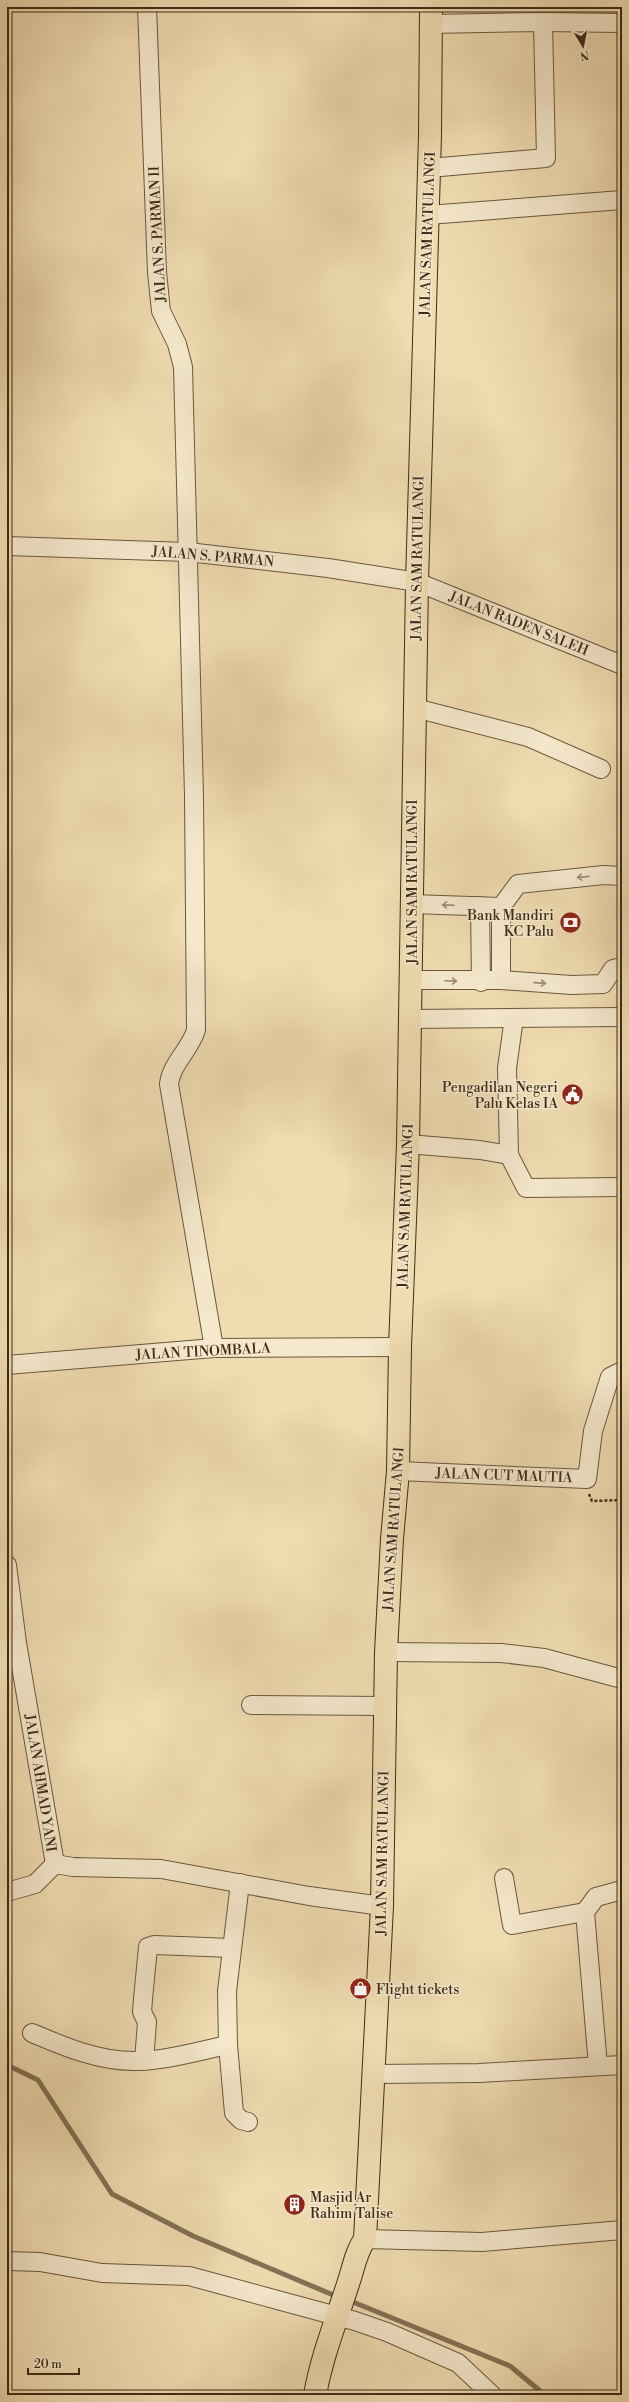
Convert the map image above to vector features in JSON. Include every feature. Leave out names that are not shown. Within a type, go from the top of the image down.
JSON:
[{"type":"highway","name":"JALAN SAM RATULANGI","points":[[315,2395],[337,2315],[349,2282],[358,2250],[365,2239],[374,2074],[382,1906],[386,1652],[392,1539],[398,1471],[400,1347],[408,1144],[412,980],[411,904],[417,582],[428,216],[431,15]]},
{"type":"street","name":"JALAN S. PARMAN II","points":[[147,7],[157,272],[161,311],[177,344],[183,367],[188,552],[196,1016],[192,1042],[170,1075],[169,1084],[214,1348]]},
{"type":"street","points":[[431,15],[543,22],[622,22]]},
{"type":"street","points":[[429,168],[546,158],[543,22]]},
{"type":"street","points":[[428,216],[622,200]]},
{"type":"street","name":"JALAN S. PARMAN","points":[[7,546],[188,552],[328,568],[417,582]]},
{"type":"street","name":"JALAN RADEN SALEH","points":[[417,582],[622,665]]},
{"type":"street","points":[[415,708],[528,737],[601,768]]},
{"type":"street","points":[[501,980],[501,907],[518,884],[604,875],[622,876]]},
{"type":"street","points":[[411,904],[501,907]]},
{"type":"street","points":[[480,906],[481,982]]},
{"type":"street","points":[[412,980],[481,982],[501,980],[572,985],[603,984],[612,969],[622,967]]},
{"type":"street","points":[[411,1019],[622,1017]]},
{"type":"street","points":[[514,1018],[507,1068],[509,1155],[526,1188],[622,1187]]},
{"type":"street","points":[[408,1144],[480,1150],[509,1155]]},
{"type":"street","name":"JALAN TINOMBALA","points":[[7,1365],[214,1348],[400,1347]]},
{"type":"street","name":"JALAN CUT MAUTIA","points":[[398,1471],[587,1479],[593,1430],[610,1377],[622,1371]]},
{"type":"street","name":"JALAN AHMAD YANI","points":[[7,1565],[12,1644],[55,1864],[73,1867],[161,1869],[382,1906]]},
{"type":"street","points":[[386,1652],[501,1653],[544,1658],[622,1679]]},
{"type":"street","points":[[252,1705],[385,1706]]},
{"type":"street","points":[[7,1892],[34,1884],[55,1864]]},
{"type":"street","points":[[504,1878],[512,1925],[585,1912],[596,1898],[622,1890]]},
{"type":"street","points":[[240,1883],[227,1991],[228,2045],[234,2113],[241,2120],[248,2122]]},
{"type":"street","points":[[585,1912],[598,2066]]},
{"type":"street","points":[[144,2061],[147,2022],[142,2012],[148,1947],[154,1945],[232,1948]]},
{"type":"street","points":[[32,2033],[83,2053],[127,2061],[144,2061],[228,2045]]},
{"type":"street","points":[[374,2074],[479,2073],[622,2065]]},
{"type":"street","points":[[365,2239],[482,2242],[622,2230]]},
{"type":"street","points":[[7,2261],[40,2262],[102,2272],[189,2276],[337,2315],[387,2332],[458,2363],[492,2395]]},
{"type":"path","points":[[587,1479],[592,1501],[622,1500]]},
{"type":"waterway","points":[[7,2065],[38,2080],[112,2194],[193,2236],[338,2297]]},
{"type":"waterway","points":[[348,2300],[510,2366],[545,2395]]},
{"type":"place","name":"Bank Mandiri KC Palu","points":[[570,923]]},
{"type":"place","name":"Pengadilan Negeri Palu Kelas IA","points":[[573,1095]]},
{"type":"place","name":"Flight tickets","points":[[360,1989]]},
{"type":"place","name":"Masjid Ar Rahim Talise","points":[[295,2205]]}]
